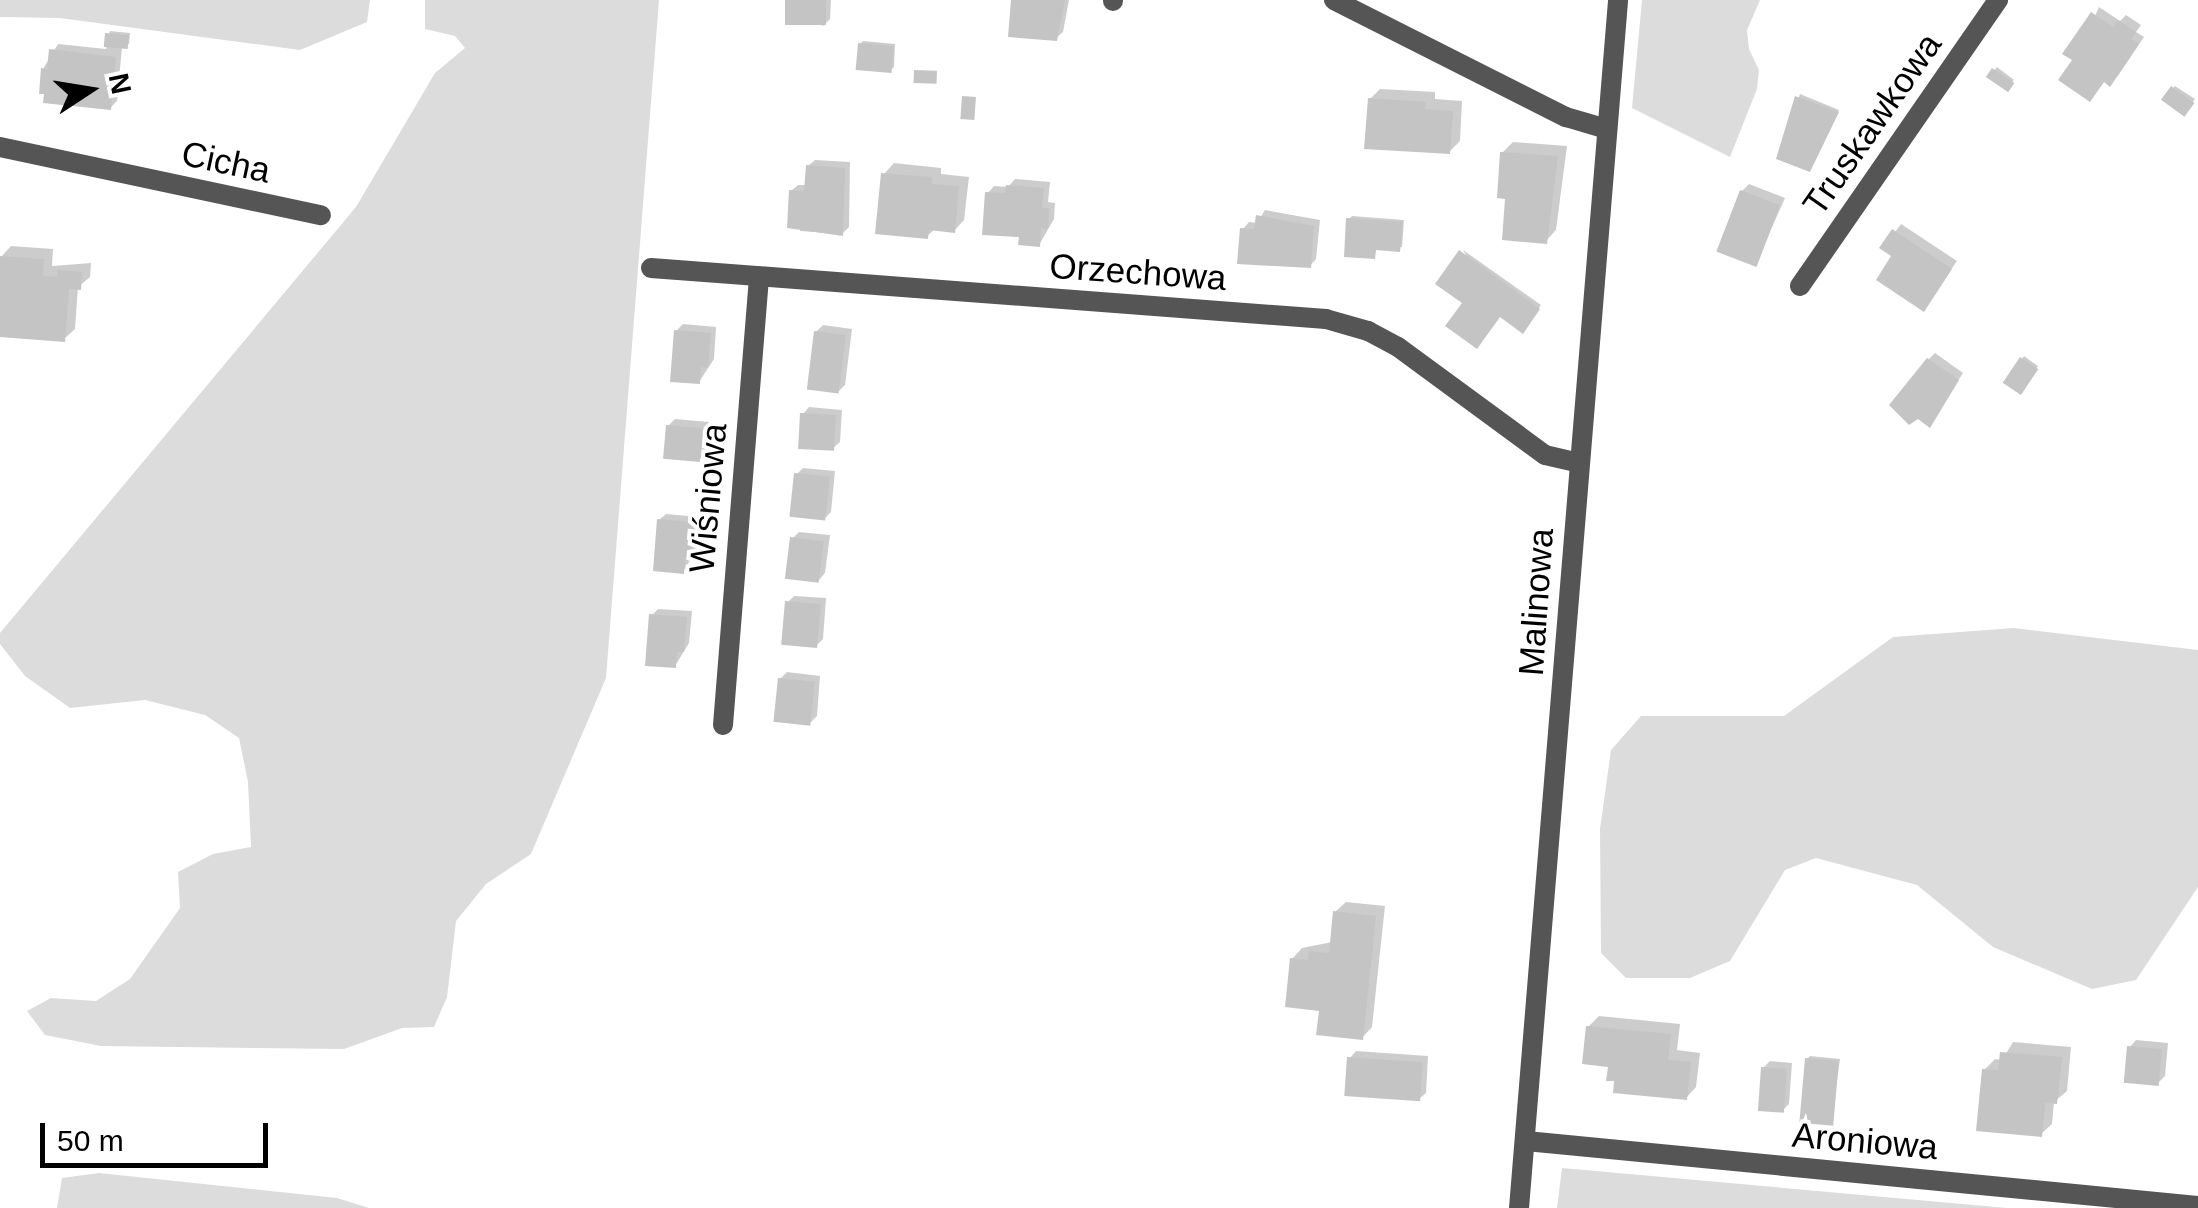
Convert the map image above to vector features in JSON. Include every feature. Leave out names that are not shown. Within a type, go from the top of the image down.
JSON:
[{"type":"street","points":[[1334,0],[1566,117],[1607,129]]},
{"type":"street","name":"Malinowa","points":[[1519,1208],[1618,0]]},
{"type":"street","name":"Truskawkowa","points":[[1800,286],[1998,0]]},
{"type":"street","name":"Cicha","points":[[0,147],[321,215]]},
{"type":"street","name":"Orzechowa","points":[[651,268],[1326,320],[1368,331],[1398,347],[1535,448],[1579,462]]},
{"type":"street","name":"Wiśniowa","points":[[722,726],[758,276]]},
{"type":"street","name":"Aroniowa","points":[[1526,1141],[2198,1206]]},
{"type":"shaded area","points":[[0,0],[370,0],[367,22],[300,50],[60,18],[0,17]]},
{"type":"shaded area","points":[[425,0],[659,0],[606,678],[531,854],[486,884],[456,921],[447,997],[434,1027],[402,1028],[344,1049],[101,1046],[45,1035],[27,1011],[51,998],[96,1001],[130,979],[180,908],[178,872],[213,854],[251,847],[248,782],[239,738],[205,715],[145,700],[70,708],[25,676],[0,644],[0,633],[356,207],[435,73],[465,48],[455,36],[425,29]]},
{"type":"shaded area","points":[[1642,0],[1760,0],[1747,30],[1749,49],[1759,70],[1757,89],[1730,157],[1632,108]]},
{"type":"shaded area","points":[[2014,628],[2198,650],[2198,887],[2136,980],[2092,989],[1993,947],[1917,885],[1816,858],[1785,870],[1730,961],[1690,978],[1626,978],[1601,953],[1600,829],[1611,750],[1641,716],[1784,716],[1893,637]]},
{"type":"shaded area","points":[[1562,1168],[2007,1208],[1557,1208]]},
{"type":"shaded area","points":[[99,1173],[337,1198],[369,1208],[57,1208],[62,1178]]},
{"type":"building","points":[[785,0],[826,0],[826,25],[785,25]]},
{"type":"building","points":[[1011,0],[1065,0],[1057,41],[1008,37]]},
{"type":"building","points":[[2091,12],[2113,27],[2118,20],[2136,32],[2132,39],[2139,44],[2110,87],[2104,82],[2090,102],[2058,80],[2072,60],[2062,54]]},
{"type":"building","points":[[105,33],[129,35],[128,49],[104,47]]},
{"type":"building","points":[[858,43],[894,46],[892,73],[856,70]]},
{"type":"building","points":[[49,49],[116,57],[111,110],[43,103],[44,94],[39,94],[41,68],[47,69]]},
{"type":"building","points":[[1992,68],[2014,83],[2008,92],[1986,77]]},
{"type":"building","points":[[914,70],[937,71],[937,84],[914,83]]},
{"type":"building","points":[[2171,86],[2194,103],[2184,117],[2161,100]]},
{"type":"building","points":[[962,96],[976,97],[974,120],[960,119]]},
{"type":"building","points":[[1795,96],[1839,112],[1810,172],[1776,159]]},
{"type":"building","points":[[1368,98],[1426,102],[1425,109],[1453,111],[1450,154],[1364,149]]},
{"type":"building","points":[[1500,152],[1558,156],[1547,244],[1502,240],[1505,199],[1497,198]]},
{"type":"building","points":[[806,165],[845,168],[843,236],[787,228],[789,190],[804,191]]},
{"type":"building","points":[[881,173],[932,177],[932,184],[959,186],[955,233],[929,230],[928,239],[875,234]]},
{"type":"building","points":[[1006,185],[1044,188],[1042,208],[1049,208],[1048,229],[1041,228],[1040,247],[1018,245],[1019,237],[982,235],[985,192],[1005,193]]},
{"type":"building","points":[[1740,190],[1780,205],[1756,267],[1716,252]]},
{"type":"building","points":[[1256,215],[1314,226],[1311,268],[1237,264],[1240,228],[1254,229]]},
{"type":"building","points":[[1346,218],[1403,222],[1400,252],[1376,250],[1375,259],[1344,257]]},
{"type":"building","points":[[1892,229],[1952,269],[1924,312],[1876,280],[1891,256],[1879,248]]},
{"type":"building","points":[[1459,250],[1540,309],[1523,334],[1500,317],[1477,349],[1445,326],[1462,303],[1435,284]]},
{"type":"building","points":[[0,256],[44,259],[43,276],[57,277],[57,270],[82,272],[81,290],[69,289],[65,342],[0,337]]},
{"type":"building","points":[[674,330],[711,333],[708,368],[701,367],[700,384],[670,382]]},
{"type":"building","points":[[814,331],[846,335],[839,393],[807,390]]},
{"type":"building","points":[[2020,357],[2038,369],[2021,395],[2003,383]]},
{"type":"building","points":[[1927,358],[1959,380],[1930,428],[1918,419],[1909,425],[1889,405]]},
{"type":"building","points":[[800,413],[836,415],[834,451],[798,449]]},
{"type":"building","points":[[666,425],[703,428],[700,462],[663,459]]},
{"type":"building","points":[[794,473],[830,477],[825,521],[789,517]]},
{"type":"building","points":[[657,519],[694,522],[691,558],[685,557],[684,574],[653,571]]},
{"type":"building","points":[[790,537],[824,541],[819,583],[785,579]]},
{"type":"building","points":[[785,601],[821,604],[817,648],[781,645]]},
{"type":"building","points":[[649,614],[687,617],[684,652],[677,652],[676,668],[645,666]]},
{"type":"building","points":[[778,678],[815,682],[810,726],[773,722]]},
{"type":"building","points":[[1333,911],[1376,916],[1363,1040],[1316,1035],[1319,1011],[1285,1007],[1290,958],[1308,960],[1309,951],[1329,953]]},
{"type":"building","points":[[1586,1026],[1671,1034],[1668,1060],[1691,1062],[1687,1100],[1613,1093],[1614,1081],[1606,1081],[1608,1067],[1582,1064]]},
{"type":"building","points":[[2127,1046],[2162,1049],[2159,1086],[2124,1083]]},
{"type":"building","points":[[2000,1052],[2062,1057],[2057,1104],[2045,1103],[2042,1137],[1976,1131],[1982,1069],[1998,1070]]},
{"type":"building","points":[[1347,1057],[1423,1062],[1420,1101],[1344,1096]]},
{"type":"building","points":[[1805,1058],[1839,1061],[1833,1126],[1799,1123]]},
{"type":"building","points":[[1761,1067],[1787,1069],[1784,1113],[1758,1111]]}]
